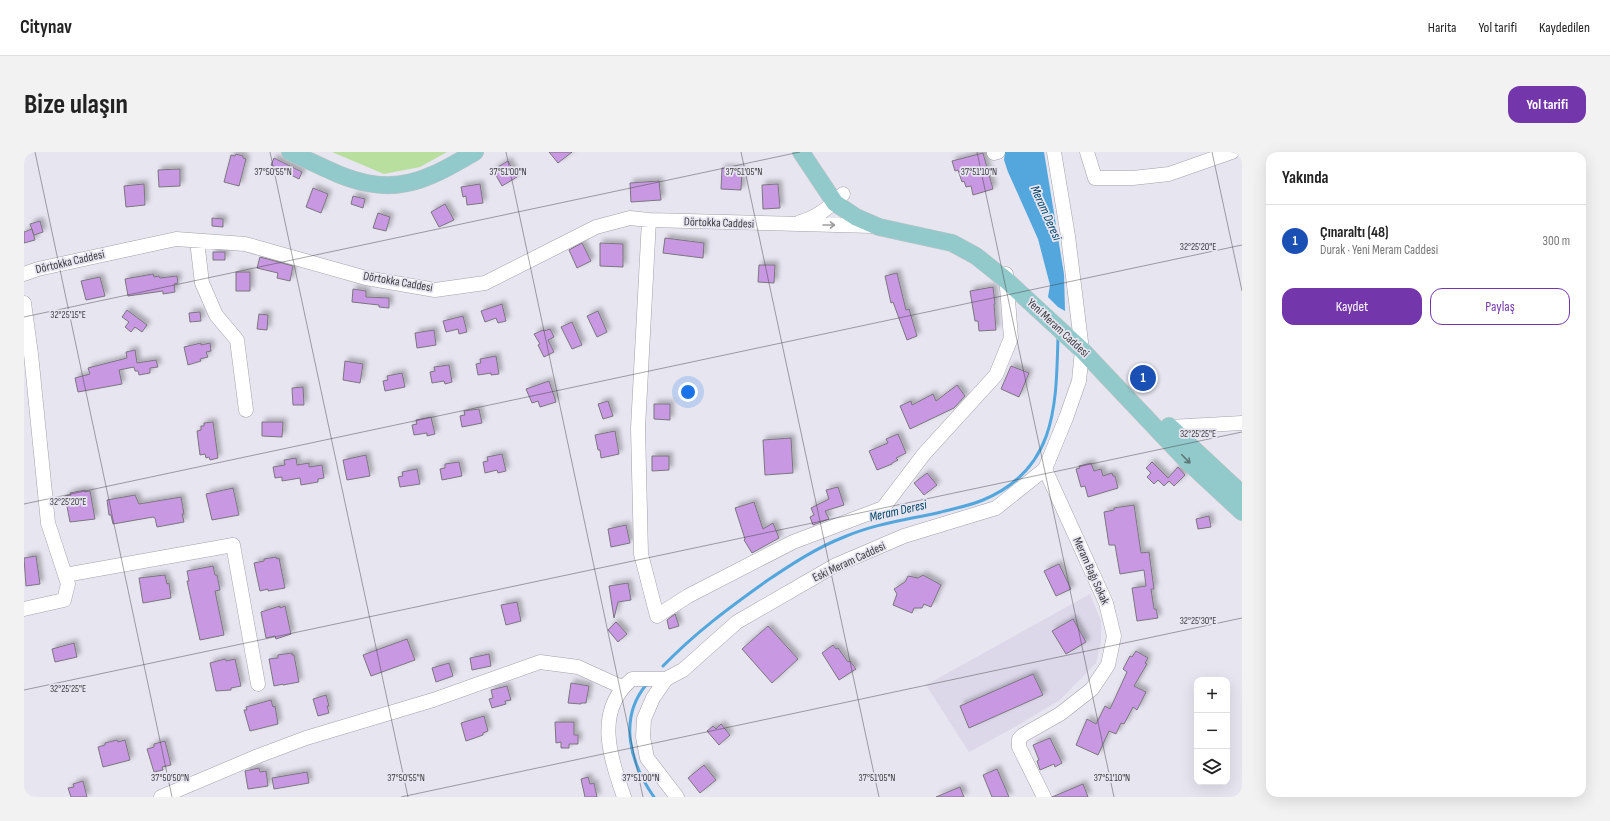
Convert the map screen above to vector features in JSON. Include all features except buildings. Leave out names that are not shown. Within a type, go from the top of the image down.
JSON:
[{"type":"main road","points":[[290,152],[351,180],[384,186],[404,184],[432,176],[475,152]]},
{"type":"main road","points":[[304,152],[357,178],[384,183],[410,180],[465,152]]},
{"type":"main road","points":[[801,152],[839,198]]},
{"type":"main road","points":[[813,152],[839,198]]},
{"type":"main road","name":"Yeni Meram Caddesi","points":[[839,198],[856,217],[879,227],[952,243],[1006,275]]},
{"type":"main road","name":"Yeni Meram Caddesi","points":[[839,198],[877,216],[952,236],[970,245],[1006,275],[1082,344],[1242,494]]},
{"type":"main road","name":"Yeni Meram Caddesi","points":[[1082,344],[1187,461],[1242,512]]},
{"type":"street","name":"Eski Meram Caddesi","points":[[622,687],[632,679],[666,679],[683,670],[737,622],[834,566],[904,536],[996,508],[1045,469],[1066,418],[1079,381],[1082,344],[1068,236],[1054,152]]},
{"type":"street","points":[[1087,152],[1095,178],[1133,178],[1169,174],[1232,152]]},
{"type":"street","name":"Dörtokka Caddesi","points":[[790,225],[816,216],[839,198]]},
{"type":"street","name":"Dörtokka Caddesi","points":[[24,274],[38,269],[176,239],[245,244],[366,278],[435,290],[485,283],[596,227],[630,218],[649,220],[879,227]]},
{"type":"street","points":[[649,220],[638,428],[640,554],[657,616],[688,596],[793,542],[883,508],[924,454],[996,375],[1011,338],[1006,275]]},
{"type":"street","points":[[197,241],[202,283],[216,315],[237,340],[246,410]]},
{"type":"street","points":[[24,303],[31,354],[48,523],[68,584],[64,600],[24,609]]},
{"type":"street","points":[[1170,427],[1242,423]]},
{"type":"street","name":"Meram Bağı Sokak","points":[[1044,797],[1019,747],[1019,740],[1023,735],[1060,714],[1092,690],[1108,665],[1114,636],[1106,602],[1045,469]]},
{"type":"street","points":[[65,575],[233,545],[258,684]]},
{"type":"street","points":[[161,797],[258,756],[306,738],[433,700],[540,662],[578,667],[622,687],[611,707],[608,724],[612,762],[624,797]]},
{"type":"street","points":[[666,679],[653,698],[644,719],[643,737],[647,758],[677,797]]},
{"type":"shaded area","points":[[1090,594],[1101,621],[1101,641],[1096,663],[1060,700],[969,752],[926,685]]},
{"type":"green space","points":[[332,152],[447,152],[420,167],[384,174]]},
{"type":"water","points":[[1005,152],[1044,152],[1064,274],[1065,311],[1058,307],[1048,297],[1050,285],[1038,239],[1008,172],[1004,160]]},
{"type":"waterway","name":"Meram Deresi","points":[[663,666],[701,631],[740,600],[786,568],[824,546],[867,529],[972,504],[983,500],[1007,487],[1026,471],[1039,453],[1048,432],[1056,387],[1058,337]]},
{"type":"waterway","name":"Meram Deresi","points":[[646,685],[637,698],[632,712],[630,741],[639,770],[654,797]]},
{"type":"place","name":"Çınaraltı (48)","points":[[1143,378]]}]
